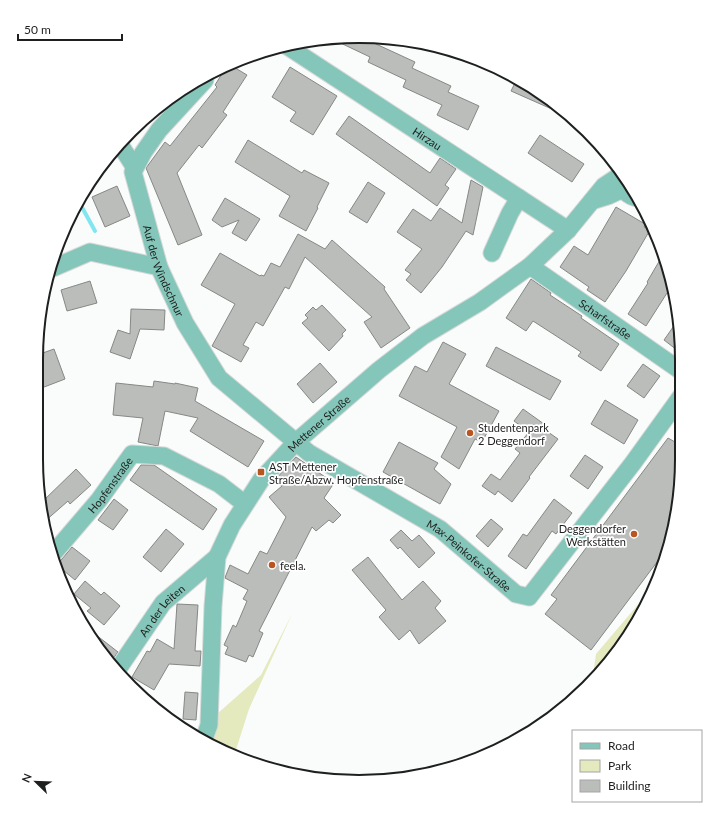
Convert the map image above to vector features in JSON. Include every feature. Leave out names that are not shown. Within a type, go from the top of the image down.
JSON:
[{"type":"street","name":"Hirzau","points":[[293,50],[568,230]]},
{"type":"street","points":[[135,168],[142,153],[159,130],[200,86]]},
{"type":"street","points":[[123,149],[135,168]]},
{"type":"street","name":"Auf der Windschnur","points":[[135,168],[133,172],[159,267],[185,323],[219,378],[296,442]]},
{"type":"street","name":"Mettener Straße","points":[[205,735],[209,725],[213,606],[217,557],[232,525],[261,480],[296,442],[379,370],[423,336],[480,302],[530,266],[568,230],[592,201],[608,196],[620,181]]},
{"type":"street","points":[[492,253],[510,213],[519,198]]},
{"type":"street","points":[[57,266],[90,252],[159,267]]},
{"type":"street","name":"Scharfstraße","points":[[530,266],[675,366]]},
{"type":"street","name":"Max-Peinkofer-Straße","points":[[296,442],[309,453],[440,529],[516,594],[529,597],[633,463],[675,405]]},
{"type":"street","name":"Hopfenstraße","points":[[57,550],[99,500],[132,454],[164,456],[220,484],[245,504]]},
{"type":"street","name":"An der Leiten","points":[[120,666],[164,603],[217,557]]},
{"type":"green space","points":[[641,601],[622,635],[594,670],[596,654]]},
{"type":"green space","points":[[292,614],[249,709],[236,750],[209,737],[217,714],[261,675]]},
{"type":"building","points":[[342,44],[376,44],[415,62],[412,68],[451,86],[448,92],[479,106],[468,130],[437,115],[442,105],[403,87],[406,80],[368,62],[370,57]]},
{"type":"building","points":[[290,67],[337,96],[313,135],[290,121],[296,112],[272,97]]},
{"type":"building","points":[[236,68],[247,75],[223,112],[227,115],[202,148],[199,145],[177,173],[202,235],[178,245],[146,168],[165,142],[170,146],[217,87],[215,85],[221,75]]},
{"type":"building","points":[[515,84],[535,96],[553,109],[511,91]]},
{"type":"building","points":[[349,116],[430,173],[440,158],[456,169],[445,185],[449,188],[437,206],[336,134]]},
{"type":"building","points":[[540,135],[584,164],[572,182],[528,153]]},
{"type":"building","points":[[248,140],[302,173],[304,170],[329,183],[306,231],[279,216],[290,196],[235,162]]},
{"type":"building","points":[[471,180],[483,187],[473,235],[466,231],[442,267],[421,293],[406,280],[411,274],[405,270],[422,249],[397,232],[413,209],[431,221],[440,208],[462,223]]},
{"type":"building","points":[[368,182],[385,193],[367,223],[349,212]]},
{"type":"building","points":[[117,186],[130,216],[105,227],[92,197]]},
{"type":"building","points":[[225,198],[260,219],[246,241],[232,233],[239,220],[222,227],[212,220]]},
{"type":"building","points":[[616,207],[644,223],[644,227],[648,233],[626,271],[605,302],[587,290],[589,287],[560,267],[574,246],[588,255]]},
{"type":"building","points":[[298,234],[325,249],[332,240],[385,287],[384,289],[410,328],[381,348],[364,322],[372,317],[305,257],[289,289],[285,287],[263,326],[256,322],[243,345],[249,348],[241,362],[212,346],[235,304],[201,285],[220,253],[260,276],[264,276],[271,263],[280,267]]},
{"type":"building","points":[[659,261],[668,294],[667,293],[646,326],[628,314],[648,283],[647,282]]},
{"type":"building","points":[[531,279],[551,293],[550,295],[582,316],[581,318],[619,344],[601,371],[578,356],[581,352],[533,321],[526,331],[506,318]]},
{"type":"building","points":[[90,281],[97,303],[67,311],[61,290]]},
{"type":"building","points":[[322,305],[346,330],[342,334],[343,336],[329,351],[302,323],[308,318],[305,315],[313,307],[316,310]]},
{"type":"building","points":[[131,309],[165,310],[164,330],[140,329],[130,359],[110,352],[118,330],[130,334]]},
{"type":"building","points":[[673,327],[674,348],[664,340]]},
{"type":"building","name":"Studentenpark 2 Deggendorf","points":[[443,342],[466,354],[449,384],[499,411],[482,442],[475,439],[459,469],[441,457],[457,427],[399,396],[415,366],[427,372]]},
{"type":"building","points":[[496,347],[561,381],[550,400],[486,366]]},
{"type":"building","points":[[54,349],[65,379],[43,387],[43,359],[43,353]]},
{"type":"building","points":[[320,363],[337,382],[313,403],[297,384]]},
{"type":"building","points":[[643,364],[660,376],[644,398],[627,386]]},
{"type":"building","points":[[154,381],[175,383],[198,388],[195,401],[264,441],[248,467],[190,431],[198,418],[165,411],[158,446],[138,442],[143,418],[113,415],[116,383],[153,387]]},
{"type":"building","points":[[605,400],[638,420],[624,444],[591,424]]},
{"type":"building","points":[[523,409],[544,424],[541,427],[558,439],[512,502],[498,491],[495,495],[482,486],[491,474],[500,480],[520,453],[515,449],[529,432],[514,421]]},
{"type":"building","name":"Deggendorfer Werkstätten","points":[[668,438],[675,442],[672,500],[669,521],[658,560],[591,650],[545,614],[557,599],[551,595]]},
{"type":"building","points":[[399,442],[438,463],[434,469],[451,484],[440,504],[383,472]]},
{"type":"building","points":[[585,455],[603,467],[588,489],[570,476]]},
{"type":"building","points":[[296,457],[334,483],[324,498],[341,515],[333,523],[329,520],[316,531],[312,527],[259,631],[263,633],[253,657],[249,655],[246,662],[225,654],[228,647],[224,645],[233,625],[236,627],[247,601],[243,599],[248,590],[225,578],[230,565],[248,574],[260,551],[267,554],[286,517],[269,497],[282,486],[274,481]]},
{"type":"building","points":[[141,465],[154,465],[217,509],[203,530],[130,480]]},
{"type":"building","points":[[76,469],[91,485],[70,504],[68,501],[49,518],[46,498]]},
{"type":"building","points":[[114,499],[128,510],[113,530],[98,520]]},
{"type":"building","points":[[554,499],[572,513],[556,534],[552,531],[526,569],[508,556],[523,534],[527,536]]},
{"type":"building","points":[[491,519],[503,529],[488,547],[476,536]]},
{"type":"building","points":[[166,529],[184,544],[161,572],[143,557]]},
{"type":"building","points":[[401,530],[412,541],[419,535],[435,553],[419,568],[400,547],[398,549],[390,540]]},
{"type":"building","points":[[72,547],[90,561],[75,580],[63,570],[60,561]]},
{"type":"building","points":[[368,557],[402,600],[423,581],[441,601],[435,608],[446,621],[419,644],[410,630],[399,640],[379,617],[386,610],[352,570]]},
{"type":"building","points":[[85,581],[101,595],[104,592],[120,606],[104,625],[87,611],[91,608],[74,594]]},
{"type":"building","points":[[177,604],[198,605],[195,651],[201,651],[200,666],[169,664],[154,690],[132,677],[147,651],[150,652],[157,639],[174,649]]},
{"type":"building","points":[[96,635],[118,652],[114,658]]},
{"type":"building","points":[[185,692],[198,693],[196,720],[183,719]]},
{"type":"waterway","points":[[82,207],[95,231]]},
{"type":"place","name":"Studentenpark 2 Deggendorf","points":[[470,433]]},
{"type":"place","name":"AST Mettener Straße/Abzw. Hopfenstraße","points":[[261,472]]},
{"type":"place","name":"Deggendorfer Werkstätten","points":[[634,534]]},
{"type":"place","name":"feela.","points":[[272,565]]}]
